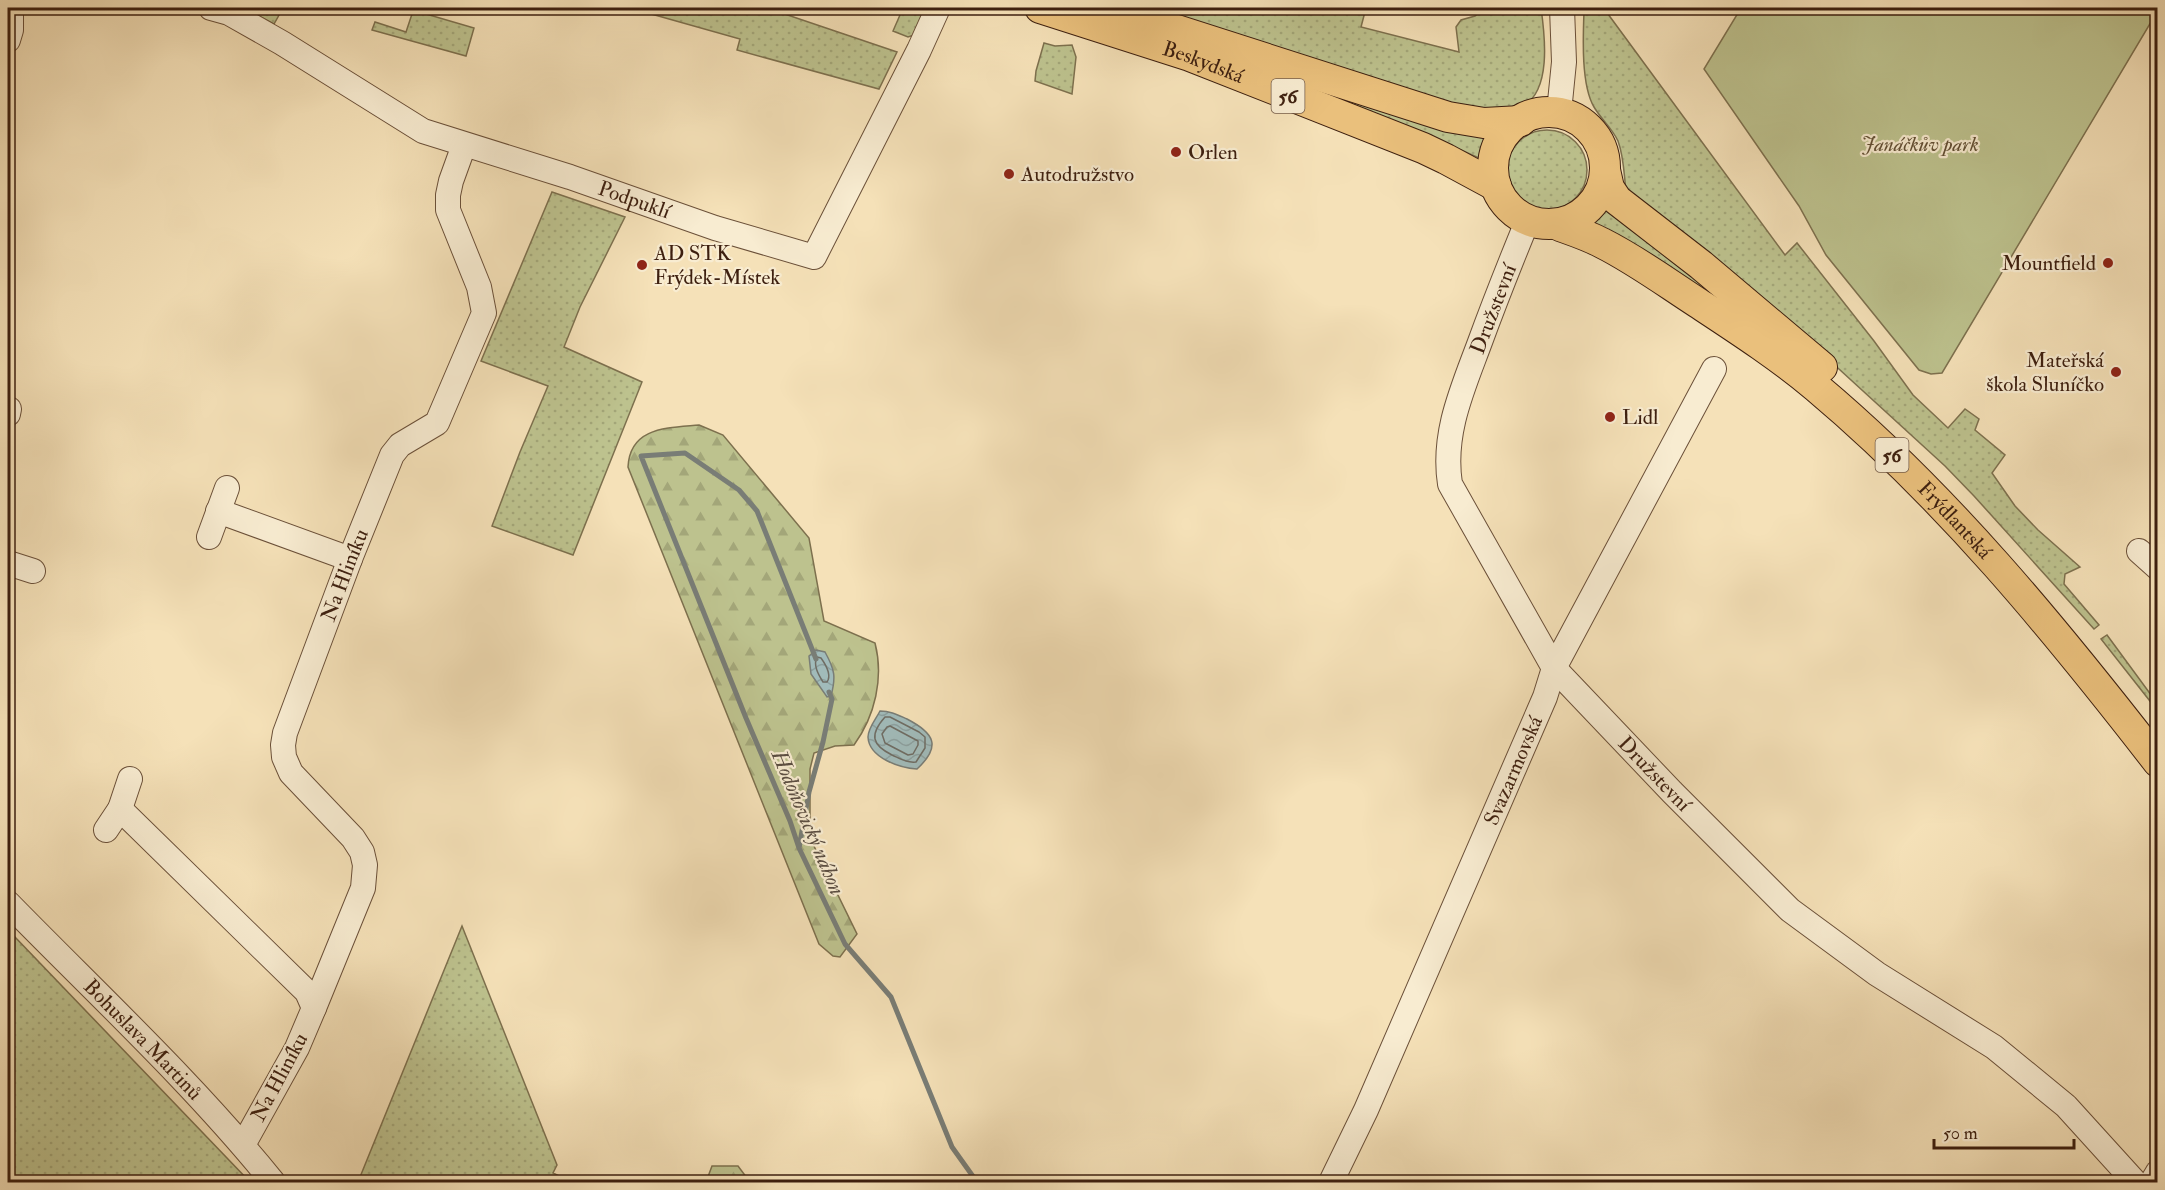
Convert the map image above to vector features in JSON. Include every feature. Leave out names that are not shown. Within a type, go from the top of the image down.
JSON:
[{"type":"main road","name":"Beskydská","points":[[1040,8],[1190,56],[1407,142],[1446,159],[1496,186]]},
{"type":"main road","name":"Beskydská","points":[[1108,8],[1448,117],[1484,123],[1521,121]]},
{"type":"main road","name":"56","points":[[1560,226],[1527,222],[1508,207],[1493,176],[1494,154],[1504,135],[1521,121],[1538,114],[1559,112],[1578,118],[1594,132],[1603,150],[1605,170]]},
{"type":"main road","points":[[1560,226],[1578,217],[1593,202],[1599,192],[1605,170]]},
{"type":"main road","name":"Frýdlantská","points":[[1605,170],[1609,188],[1617,200],[1701,265],[1801,349],[1941,476],[2038,582],[2157,731]]},
{"type":"main road","name":"Frýdlantská","points":[[1560,226],[1614,249],[1742,332],[1816,387],[1878,442],[1928,489],[2022,593],[2072,652],[2157,762]]},
{"type":"street","points":[[8,40],[11,30],[11,8]]},
{"type":"street","name":"Podpuklí","points":[[211,8],[229,13],[282,43],[423,131],[570,177],[715,228],[814,257],[938,8]]},
{"type":"street","points":[[1559,112],[1564,62],[1562,8]]},
{"type":"street","name":"Na Hliníku","points":[[243,1145],[297,1047],[363,888],[366,865],[362,852],[353,838],[291,773],[284,757],[283,745],[285,733],[350,559],[392,455],[400,445],[437,423],[484,313],[479,287],[448,210],[451,181],[464,145]]},
{"type":"street","name":"Družstevní","points":[[1527,222],[1455,408],[1448,472],[1450,484],[1554,668],[1672,792],[1790,910],[1877,974],[1994,1047],[2066,1106],[2135,1182]]},
{"type":"street","name":"Svazarmovská","points":[[1331,1182],[1366,1110],[1545,697],[1554,668],[1714,369]]},
{"type":"street","points":[[209,537],[227,488]]},
{"type":"street","points":[[218,511],[350,559]]},
{"type":"street","points":[[2139,551],[2157,568]]},
{"type":"street","points":[[8,563],[33,571]]},
{"type":"street","points":[[106,830],[120,809],[130,779]]},
{"type":"street","name":"Na Hliníku","points":[[120,809],[307,992],[314,1008]]},
{"type":"street","name":"Bohuslava Martinů","points":[[8,903],[62,956],[243,1145],[273,1182]]},
{"type":"street","points":[[2152,1182],[2157,1172]]},
{"type":"green space","points":[[244,8],[283,8],[274,24]]},
{"type":"green space","points":[[414,8],[428,8],[426,14],[474,28],[466,56],[372,30],[375,22],[406,32]]},
{"type":"green space","points":[[630,8],[767,8],[897,52],[879,89],[737,50],[740,39]]},
{"type":"green space","points":[[903,8],[921,12],[923,15],[917,34],[908,37],[893,31]]},
{"type":"green space","points":[[1148,8],[1366,8],[1361,27],[1459,52],[1456,27],[1461,20],[1475,16],[1486,8],[1541,8],[1545,48],[1542,77],[1538,90],[1531,100],[1521,107],[1475,111]]},
{"type":"green space","points":[[1587,8],[1615,8],[1608,14],[1785,255],[1797,243],[1913,395],[1948,428],[1965,409],[1979,419],[1975,430],[2005,455],[1992,473],[2015,506],[2080,567],[2065,574],[2064,584],[2099,625],[2094,629],[1945,466],[1769,305],[1626,191],[1623,160],[1618,141],[1594,107],[1587,87],[1583,35],[1584,12]]},
{"type":"green space","name":"Janáčkův park","points":[[1741,8],[2157,8],[2157,12],[1942,373],[1931,374],[1919,370],[1826,255],[1799,206],[1704,69]]},
{"type":"green space","points":[[1044,43],[1055,46],[1072,45],[1076,57],[1072,94],[1035,81]]},
{"type":"green space","points":[[1350,97],[1487,135],[1483,143],[1481,159],[1439,140],[1346,108]]},
{"type":"green space","points":[[1547,130],[1562,133],[1575,142],[1584,155],[1587,170],[1584,185],[1575,198],[1562,207],[1547,210],[1532,207],[1519,198],[1510,185],[1507,170],[1510,155],[1519,142],[1532,133]]},
{"type":"green space","points":[[552,192],[625,217],[580,307],[564,347],[642,382],[573,555],[492,526],[548,386],[481,361]]},
{"type":"green space","points":[[1607,207],[1746,316],[1591,224]]},
{"type":"green space","points":[[699,425],[723,435],[809,538],[824,621],[875,643],[878,656],[876,696],[861,734],[854,745],[835,746],[814,753],[810,769],[810,838],[857,934],[840,957],[833,956],[819,944],[628,467],[630,454],[635,444],[643,437],[663,429]]},
{"type":"green space","points":[[2107,635],[2157,703],[2157,710],[2101,639]]},
{"type":"green space","points":[[462,926],[557,1165],[553,1173],[571,1182],[358,1182]]},
{"type":"green space","points":[[9,930],[14,936],[250,1182],[8,1182]]},
{"type":"green space","points":[[712,1166],[738,1166],[750,1182],[706,1182]]},
{"type":"water","points":[[816,650],[825,652],[833,669],[834,684],[831,696],[827,697],[811,674],[809,656]]},
{"type":"water","points":[[880,711],[891,712],[907,719],[929,735],[932,747],[930,753],[917,769],[894,764],[874,751],[868,734]]},
{"type":"waterway","name":"Hodoňovický náhon","points":[[816,659],[757,511],[739,490],[685,453],[641,456],[799,848],[845,944],[891,997],[952,1147],[977,1182]]},
{"type":"waterway","points":[[799,848],[809,792],[832,699],[829,692]]},
{"type":"place","name":"Orlen","points":[[1176,152]]},
{"type":"place","name":"Autodružstvo","points":[[1009,174]]},
{"type":"place","name":"Mountfield","points":[[2108,263]]},
{"type":"place","name":"AD STK Frýdek-Místek","points":[[642,265]]},
{"type":"place","name":"Mateřská škola Sluníčko","points":[[2116,372]]},
{"type":"place","name":"Lidl","points":[[1610,417]]}]
